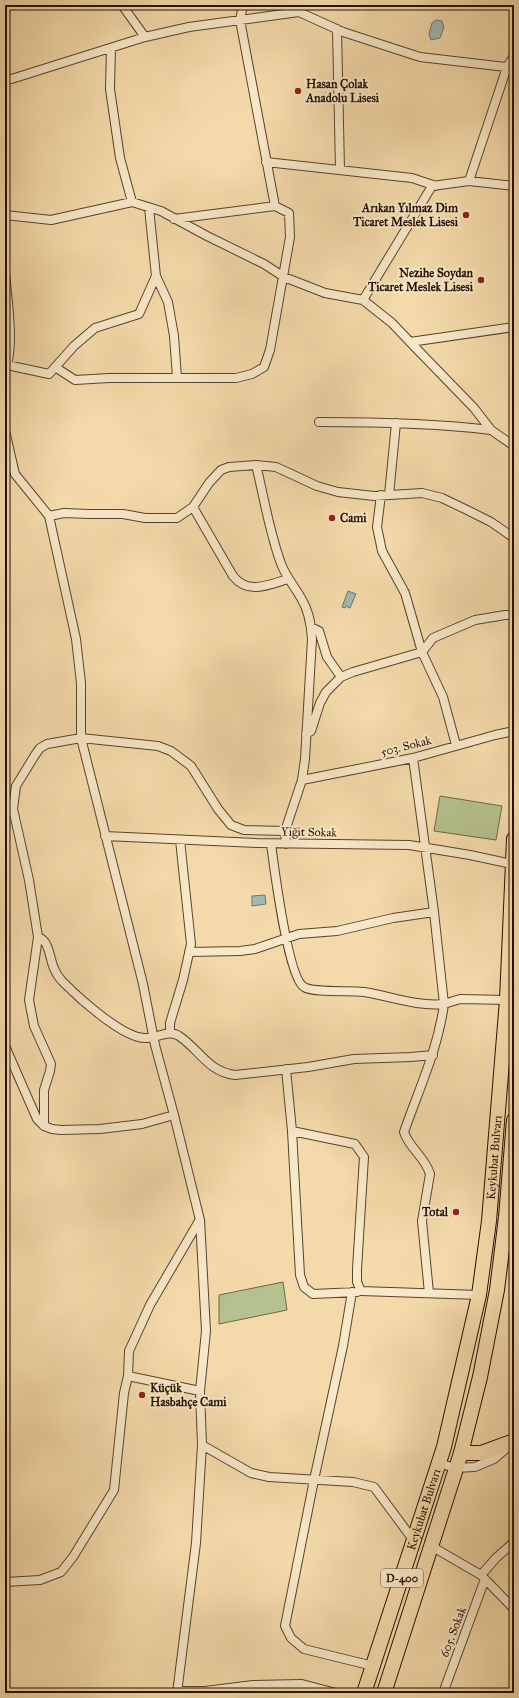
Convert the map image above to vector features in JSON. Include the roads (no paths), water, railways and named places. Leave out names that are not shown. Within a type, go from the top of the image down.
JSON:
[{"type":"highway","name":"Keykubat Bulvarı","points":[[452,1450],[479,1295],[489,1221],[507,1000],[514,839]]},
{"type":"highway","name":"Keykubat Bulvarı","points":[[452,1450],[480,1377],[497,1290],[506,1217],[514,1120]]},
{"type":"highway","points":[[452,1450],[481,1452],[514,1441]]},
{"type":"highway","name":"D-400","points":[[440,1462],[452,1450]]},
{"type":"highway","name":"D-400","points":[[452,1450],[455,1468]]},
{"type":"highway","name":"Keykubat Bulvarı","points":[[364,1693],[440,1462]]},
{"type":"highway","name":"Keykubat Bulvarı","points":[[384,1693],[455,1468]]},
{"type":"street","points":[[122,5],[146,37]]},
{"type":"street","points":[[244,5],[240,20],[275,206]]},
{"type":"street","points":[[510,5],[514,7]]},
{"type":"street","points":[[5,81],[146,37],[189,27],[299,12],[337,29],[420,57],[510,67]]},
{"type":"street","points":[[337,29],[340,170]]},
{"type":"street","points":[[111,48],[110,89],[120,158],[132,202]]},
{"type":"street","points":[[469,182],[514,56]]},
{"type":"street","points":[[266,162],[412,178],[436,186]]},
{"type":"street","points":[[363,300],[432,186],[469,182],[514,186]]},
{"type":"street","points":[[5,215],[52,220],[132,202],[161,212],[264,264],[284,277],[325,293],[363,300],[392,323],[474,408],[491,430],[514,446]]},
{"type":"street","points":[[55,368],[76,380],[236,378],[252,374],[264,367],[270,350],[284,277],[290,236],[289,212],[275,206],[174,219]]},
{"type":"street","points":[[149,208],[156,276],[168,302],[174,336],[177,378]]},
{"type":"street","points":[[5,273],[9,339],[6,367],[49,374],[74,346],[95,328],[139,314],[156,276]]},
{"type":"street","points":[[410,342],[514,327]]},
{"type":"street","points":[[319,422],[396,423],[467,427],[491,430]]},
{"type":"street","points":[[396,423],[385,495],[377,527],[382,552],[405,593],[422,652],[443,697],[456,745]]},
{"type":"street","points":[[5,431],[15,474],[49,516],[76,639],[80,683],[81,738],[143,984],[153,1038],[200,1220],[206,1331],[200,1391],[202,1445],[196,1543],[177,1692],[205,1691],[253,1684],[302,1684],[336,1693]]},
{"type":"street","points":[[256,465],[279,557],[288,579],[306,606],[311,626],[312,639],[302,780],[285,831],[286,844]]},
{"type":"street","points":[[49,516],[64,513],[123,514],[145,518],[177,518],[193,507],[209,483],[221,470],[229,467],[256,465],[276,467],[317,486],[338,492],[385,495],[422,493],[442,498],[490,522],[514,538]]},
{"type":"street","points":[[193,507],[238,583],[246,587],[255,587],[288,579]]},
{"type":"street","points":[[306,734],[311,731],[320,703],[326,692],[341,677],[353,672],[422,652],[432,638],[475,620],[514,615]]},
{"type":"street","points":[[311,626],[319,631],[328,657],[341,677]]},
{"type":"street","name":"503. Sokak","points":[[302,780],[413,758],[456,745],[514,731]]},
{"type":"street","points":[[44,1126],[44,1090],[51,1064],[34,1026],[29,1000],[38,937],[29,880],[12,809],[16,786],[40,748],[46,744],[81,738],[158,746],[171,751],[191,766],[218,809],[231,825],[244,830],[285,831]]},
{"type":"street","points":[[413,758],[426,847],[444,1004],[441,1026],[433,1055],[404,1132],[411,1144],[428,1166],[430,1174],[422,1221],[429,1293]]},
{"type":"street","name":"Yiğit Sokak","points":[[105,836],[271,844],[409,845],[512,864]]},
{"type":"street","points":[[170,1033],[170,1023],[183,980],[191,944],[180,840]]},
{"type":"street","points":[[271,844],[276,885],[286,938],[296,977],[298,982],[306,988],[350,990],[425,1004],[444,1004],[460,999],[507,1000]]},
{"type":"street","points":[[189,952],[240,951],[255,949],[299,934],[337,931],[393,918],[434,912]]},
{"type":"street","points":[[38,937],[44,940],[47,944],[51,962],[59,977],[83,1001],[125,1033],[144,1039],[170,1033],[178,1035],[200,1056],[226,1074],[235,1075],[308,1067],[354,1059],[433,1055]]},
{"type":"street","points":[[5,1046],[37,1119],[44,1126],[62,1130],[100,1129],[142,1124],[174,1116]]},
{"type":"street","points":[[286,1069],[292,1131],[300,1275],[304,1287],[313,1294],[362,1291],[479,1295]]},
{"type":"street","points":[[292,1131],[355,1144],[364,1157],[357,1269],[357,1282],[362,1291]]},
{"type":"street","points":[[5,1582],[40,1580],[61,1572],[73,1557],[114,1490],[124,1393],[128,1376],[129,1351],[150,1305],[200,1220]]},
{"type":"street","points":[[352,1292],[343,1346],[314,1480],[285,1626],[291,1638],[304,1650],[373,1666]]},
{"type":"street","points":[[128,1376],[200,1391]]},
{"type":"street","points":[[440,1462],[455,1468],[475,1467],[494,1460],[514,1441]]},
{"type":"street","points":[[202,1445],[251,1473],[269,1478],[353,1482],[374,1487],[414,1541]]},
{"type":"street","points":[[483,1577],[496,1558],[514,1542]]},
{"type":"street","points":[[431,1546],[483,1577],[514,1609]]},
{"type":"street","name":"605. Sokak","points":[[443,1693],[483,1577]]},
{"type":"street","points":[[5,1637],[5,1664]]},
{"type":"water","points":[[436,20],[442,21],[444,27],[440,38],[431,40],[429,34],[432,23]]},
{"type":"water","points":[[348,591],[356,594],[350,608],[346,606],[345,608],[342,607]]},
{"type":"water","points":[[265,895],[266,904],[252,906],[252,896]]},
{"type":"place","name":"Hasan Çolak Anadolu Lisesi","points":[[298,91]]},
{"type":"place","name":"Arıkan Yılmaz Dim Ticaret Meslek Lisesi","points":[[466,215]]},
{"type":"place","name":"Nezihe Soydan Ticaret Meslek Lisesi","points":[[481,280]]},
{"type":"place","name":"Cami","points":[[332,518]]},
{"type":"place","name":"Total","points":[[456,1212]]},
{"type":"place","name":"Küçük Hasbahçe Cami","points":[[142,1395]]}]
